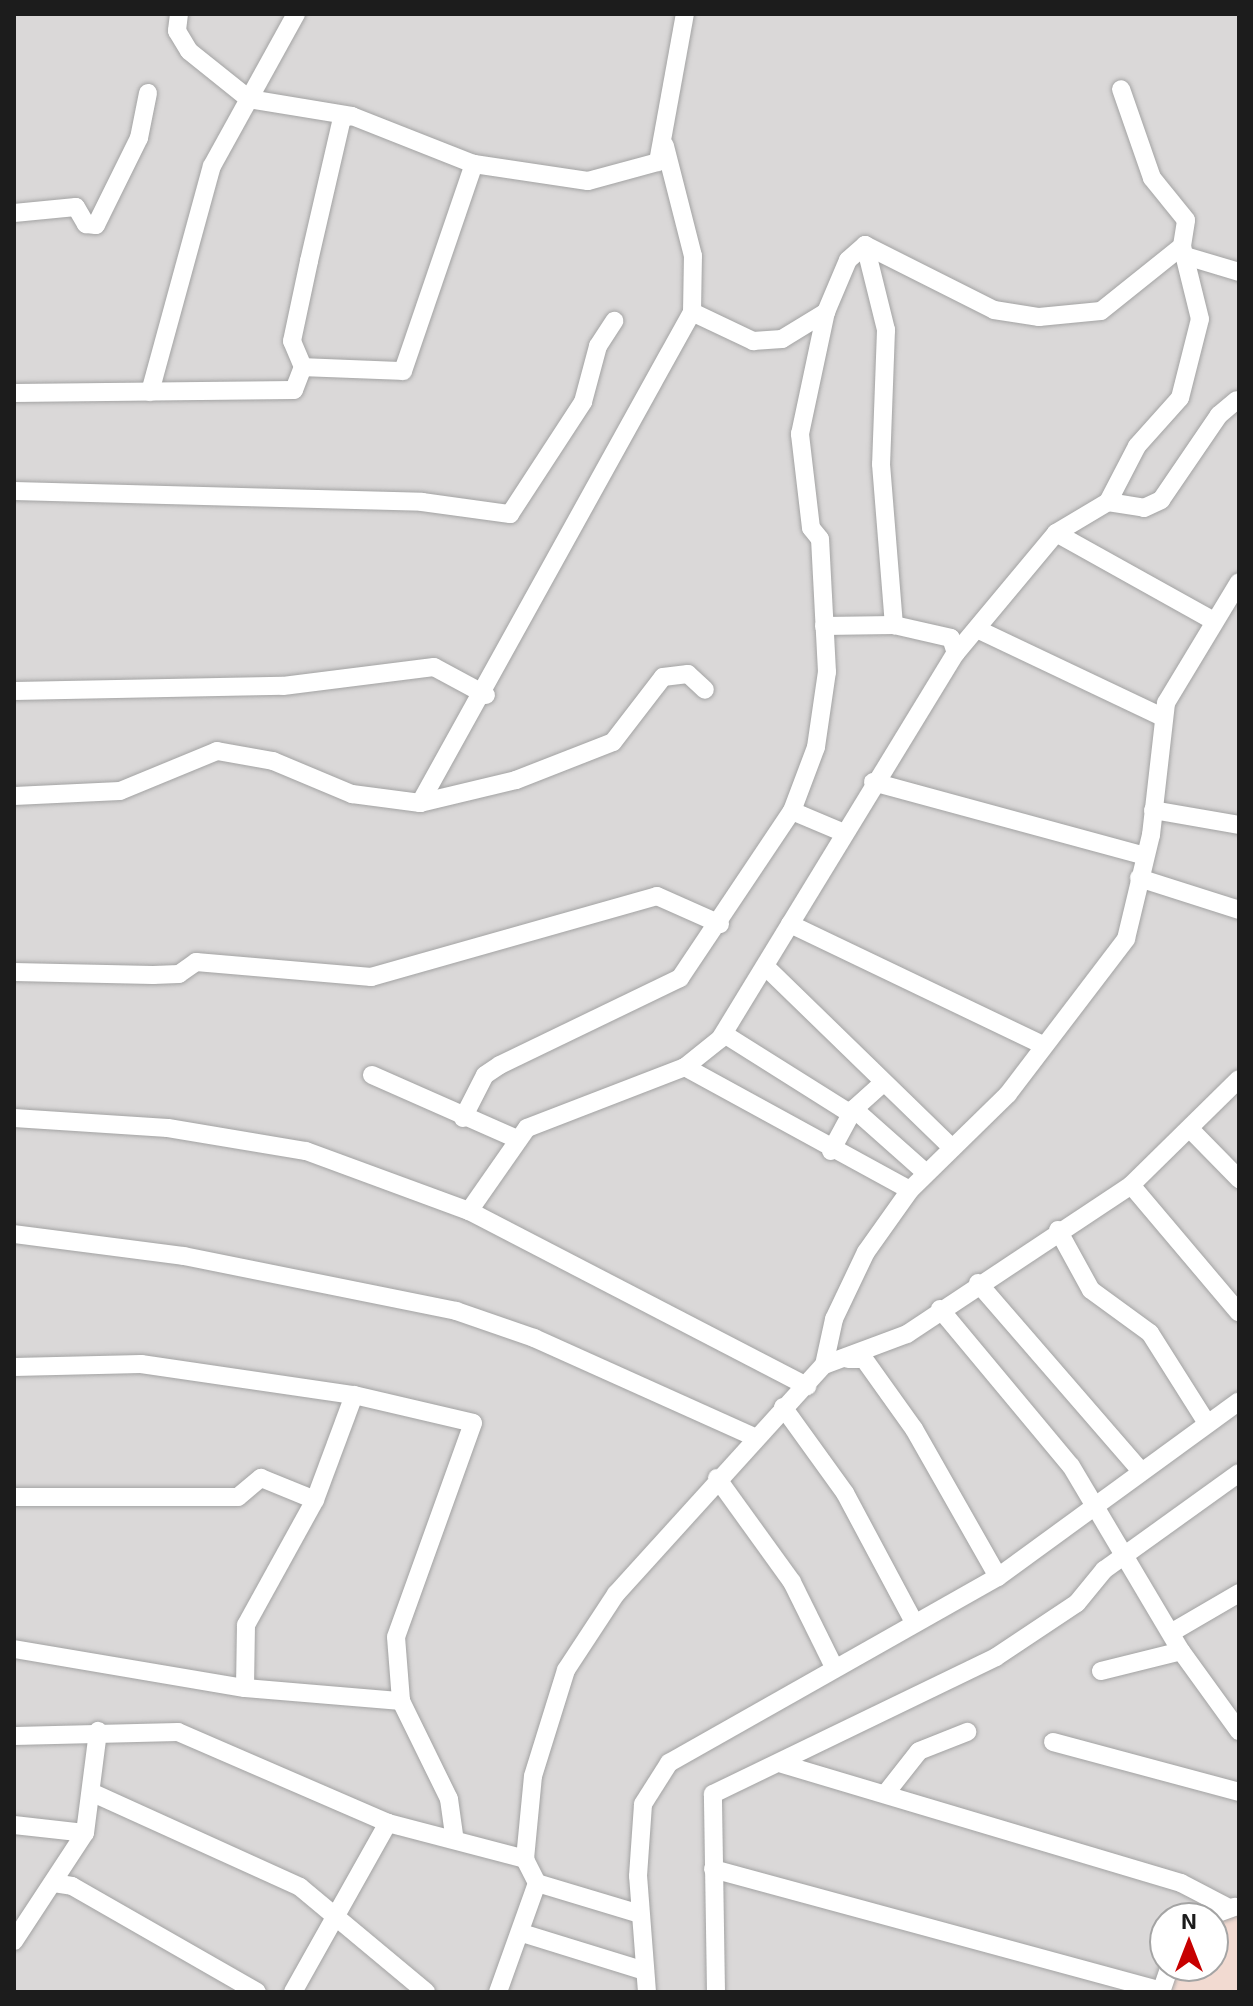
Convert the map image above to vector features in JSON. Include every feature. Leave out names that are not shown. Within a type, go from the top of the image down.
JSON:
[{"type":"street","points":[[179,14],[177,31],[189,51],[249,99],[352,116],[474,164],[588,181],[658,162],[665,146],[685,14]]},
{"type":"street","points":[[150,392],[212,166],[296,14]]},
{"type":"street","points":[[469,1211],[515,1138],[685,1067],[724,1034],[767,968],[873,782],[956,653],[979,630],[1056,533],[1108,502],[1137,446],[1180,398],[1200,319],[1186,252],[1186,220],[1152,178],[1121,89]]},
{"type":"street","points":[[14,213],[76,207],[86,224],[96,225],[139,138],[148,93]]},
{"type":"street","points":[[14,393],[294,390],[303,367],[292,341],[342,118],[352,116]]},
{"type":"street","points":[[420,803],[486,695],[520,618],[692,312],[693,256],[665,146]]},
{"type":"street","points":[[303,367],[403,371],[474,164]]},
{"type":"street","points":[[865,245],[994,310],[1039,317],[1101,311],[1186,252]]},
{"type":"street","points":[[463,1118],[485,1075],[680,978],[720,924],[792,811],[816,747],[827,672],[820,539],[811,528],[800,434],[826,312],[848,260],[865,245]]},
{"type":"street","points":[[865,245],[886,330],[881,464],[894,625]]},
{"type":"street","points":[[1186,252],[1239,272]]},
{"type":"street","points":[[692,312],[753,341],[782,339],[826,312]]},
{"type":"street","points":[[14,491],[422,502],[510,514],[583,402],[598,346],[614,321]]},
{"type":"street","points":[[1108,502],[1144,508],[1161,500],[1219,415],[1237,400]]},
{"type":"street","points":[[1056,533],[1214,621]]},
{"type":"street","points":[[498,1992],[522,1933],[537,1883],[525,1859],[533,1776],[566,1670],[616,1594],[752,1436],[807,1386],[824,1365],[834,1319],[866,1252],[910,1190],[1008,1094],[1042,1045],[1126,939],[1141,855],[1153,810],[1162,717],[1239,582]]},
{"type":"street","points":[[824,626],[894,625],[951,638],[956,653]]},
{"type":"street","points":[[979,630],[1162,717]]},
{"type":"street","points":[[14,691],[283,686],[434,667],[486,695]]},
{"type":"street","points":[[14,796],[120,791],[217,751],[273,761],[352,794],[420,803],[516,780],[613,742],[663,677],[688,674],[705,690]]},
{"type":"street","points":[[873,782],[1141,855]]},
{"type":"street","points":[[1153,810],[1239,825]]},
{"type":"street","points":[[792,811],[844,833]]},
{"type":"street","points":[[1139,878],[1239,910]]},
{"type":"street","points":[[14,972],[179,974],[196,962],[371,977],[657,896],[720,924]]},
{"type":"street","points":[[790,924],[1042,1045]]},
{"type":"street","points":[[767,968],[951,1147]]},
{"type":"street","points":[[724,1034],[852,1112],[926,1173]]},
{"type":"street","points":[[685,1067],[831,1151],[910,1190]]},
{"type":"street","points":[[372,1075],[463,1118],[515,1138]]},
{"type":"street","points":[[824,1365],[907,1334],[978,1283],[1131,1185],[1191,1130],[1239,1079]]},
{"type":"street","points":[[831,1151],[852,1112],[884,1082]]},
{"type":"street","points":[[14,1118],[168,1128],[306,1151],[469,1211],[807,1386]]},
{"type":"street","points":[[1191,1130],[1239,1179]]},
{"type":"street","points":[[1131,1185],[1239,1313]]},
{"type":"street","points":[[1058,1230],[1091,1290],[1150,1333],[1207,1423]]},
{"type":"street","points":[[14,1234],[184,1256],[456,1311],[534,1338],[752,1436]]},
{"type":"street","points":[[978,1283],[1141,1471]]},
{"type":"street","points":[[940,1309],[1098,1509],[1174,1631],[1181,1651],[1239,1731]]},
{"type":"street","points":[[846,1359],[864,1359],[914,1429],[998,1577]]},
{"type":"street","points":[[14,1367],[141,1364],[354,1395],[473,1423],[396,1637],[401,1701],[449,1799],[454,1835]]},
{"type":"street","points":[[245,1688],[246,1625],[315,1500],[354,1395]]},
{"type":"street","points":[[647,1992],[640,1914],[643,1804],[669,1763],[998,1577],[1098,1509],[1141,1471],[1239,1401]]},
{"type":"street","points":[[783,1407],[845,1493],[914,1622]]},
{"type":"street","points":[[716,1992],[713,1794],[782,1764],[996,1657],[1077,1603],[1126,1556],[1239,1473]]},
{"type":"street","points":[[14,1497],[238,1497],[261,1478],[315,1500]]},
{"type":"street","points":[[717,1478],[792,1582],[834,1667]]},
{"type":"street","points":[[1174,1631],[1239,1593]]},
{"type":"street","points":[[14,1649],[245,1688],[401,1701]]},
{"type":"street","points":[[1101,1671],[1181,1651]]},
{"type":"street","points":[[14,1736],[98,1731],[178,1732],[388,1823],[454,1835],[525,1859]]},
{"type":"street","points":[[14,1941],[85,1833],[93,1793],[98,1731]]},
{"type":"street","points":[[886,1793],[919,1751],[967,1732]]},
{"type":"street","points":[[1053,1742],[1239,1792]]},
{"type":"street","points":[[782,1764],[833,1784],[886,1793],[1181,1883],[1234,1907]]},
{"type":"street","points":[[93,1793],[300,1887],[340,1915],[426,1992]]},
{"type":"street","points":[[293,1992],[340,1915],[388,1823]]},
{"type":"street","points":[[14,1825],[85,1833]]},
{"type":"street","points":[[713,1869],[1161,1991]]},
{"type":"street","points":[[54,1883],[72,1886],[257,1992]]},
{"type":"street","points":[[537,1883],[640,1914]]},
{"type":"street","points":[[522,1933],[645,1971]]},
{"type":"shaded area","points":[[14,14],[1239,14],[1239,1907],[1229,1910],[1229,1902],[1149,1902],[1149,1982],[1162,1982],[1161,1992],[14,1992]]},
{"type":"shaded area","points":[[1239,1907],[1239,1992],[1161,1992],[1164,1982],[1229,1982],[1229,1911]]}]
